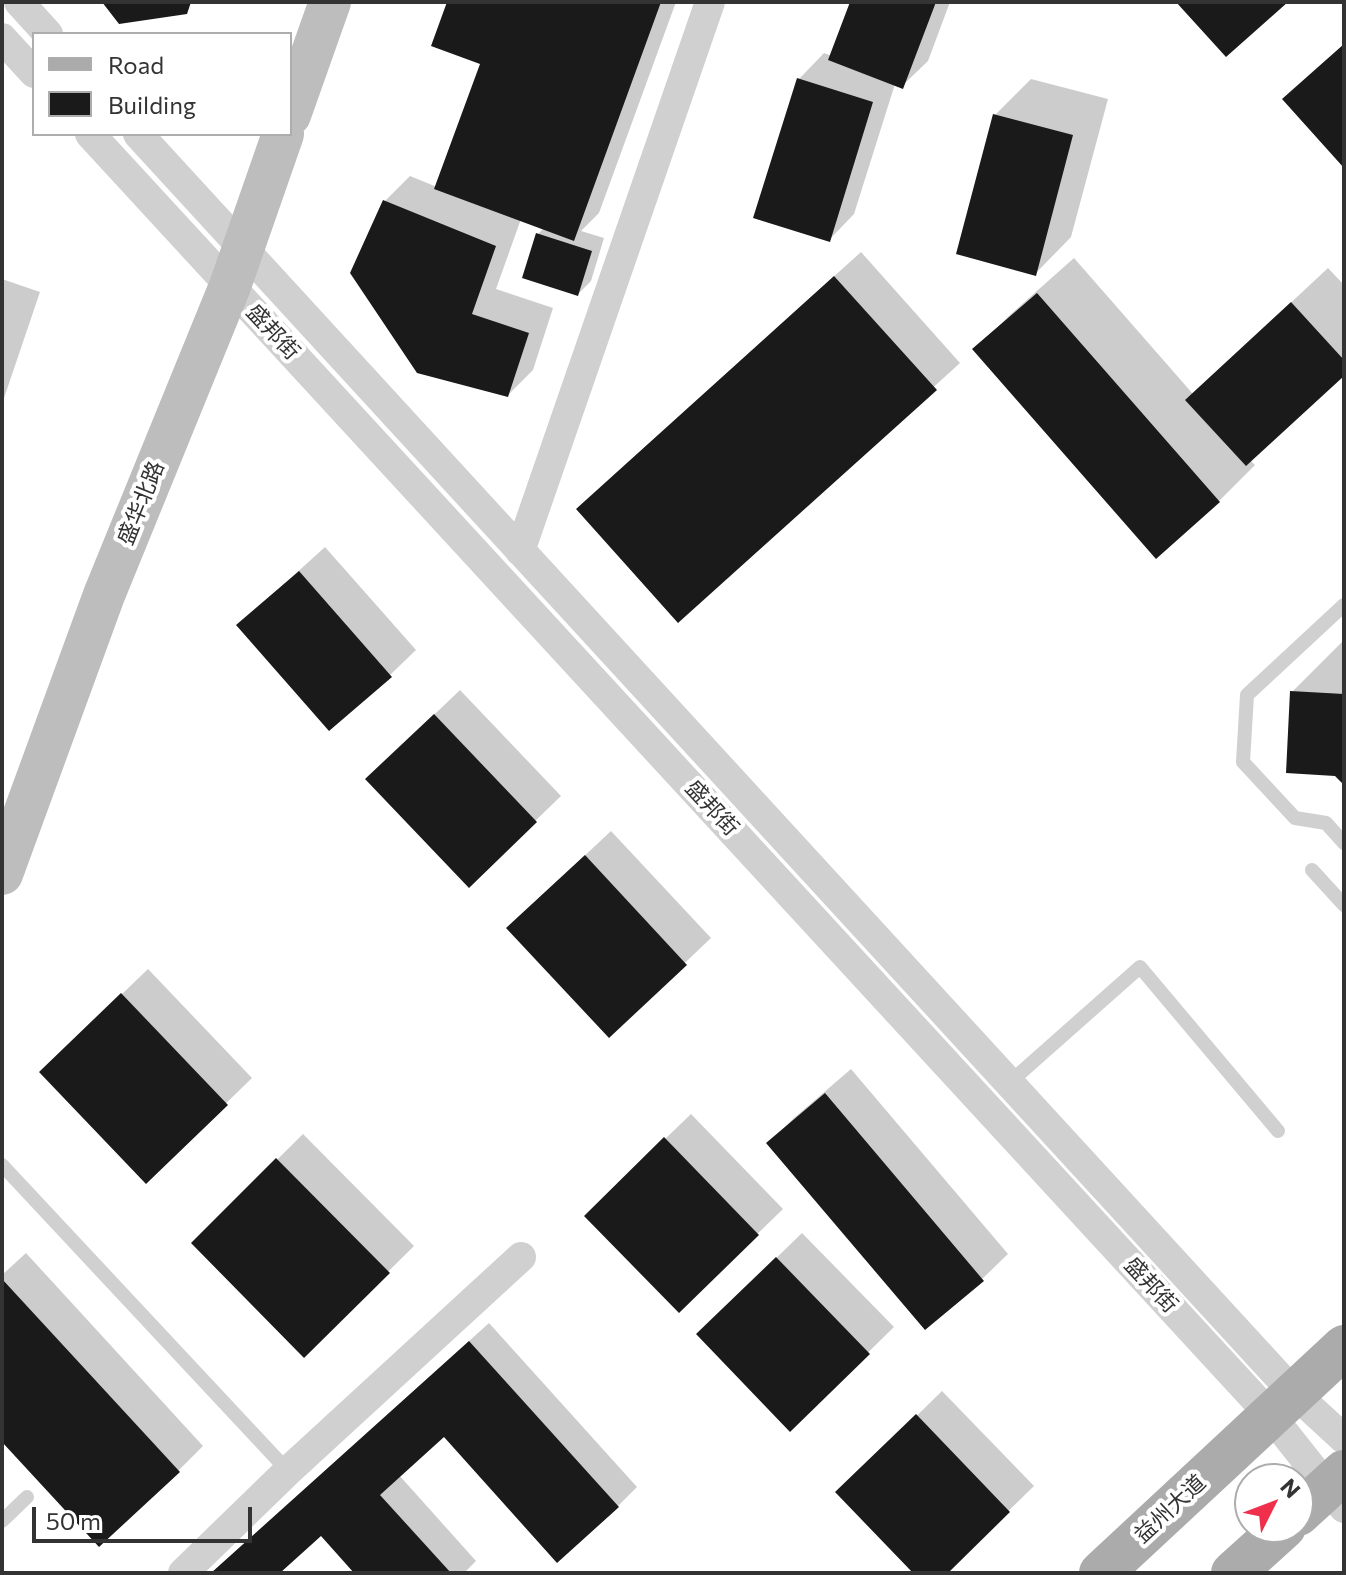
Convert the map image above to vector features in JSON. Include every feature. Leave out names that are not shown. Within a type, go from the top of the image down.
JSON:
[{"type":"main road","name":"益州大道","points":[[1101,1573],[1344,1347]]},
{"type":"main road","points":[[1233,1573],[1266,1543]]},
{"type":"street","points":[[19,2],[46,32]]},
{"type":"street","points":[[292,109],[330,2]]},
{"type":"street","points":[[520,551],[710,2]]},
{"type":"street","points":[[2,38],[32,71]]},
{"type":"street","name":"盛邦街","points":[[92,136],[236,268],[520,551],[1009,1083],[1282,1404],[1328,1495]]},
{"type":"street","name":"盛邦街","points":[[139,136],[236,268],[1282,1404],[1344,1439]]},
{"type":"street","name":"盛华北路","points":[[2,874],[104,595],[236,268],[282,136]]},
{"type":"street","points":[[183,1573],[288,1471],[521,1257]]},
{"type":"lane","points":[[1344,605],[1247,695],[1243,762],[1295,818],[1326,823],[1344,843]]},
{"type":"lane","points":[[1312,870],[1344,905]]},
{"type":"lane","points":[[1009,1083],[1140,967],[1278,1131]]},
{"type":"lane","points":[[2,1165],[288,1471]]},
{"type":"lane","points":[[2,1521],[27,1497]]},
{"type":"building","points":[[102,2],[191,2],[187,14],[119,24]]},
{"type":"building","points":[[447,2],[661,2],[574,241],[434,189],[480,64],[431,46]]},
{"type":"building","points":[[850,2],[936,2],[903,89],[828,60]]},
{"type":"building","points":[[1176,2],[1288,2],[1226,57]]},
{"type":"building","points":[[1344,44],[1344,168],[1282,99]]},
{"type":"building","points":[[797,78],[873,102],[830,242],[753,218]]},
{"type":"building","points":[[993,114],[1073,135],[1036,276],[956,254]]},
{"type":"building","points":[[383,200],[496,246],[472,314],[529,333],[508,397],[417,373],[350,273]]},
{"type":"building","points":[[536,233],[592,251],[578,296],[522,278]]},
{"type":"building","points":[[834,276],[937,390],[678,623],[576,509]]},
{"type":"building","points":[[1037,293],[1220,502],[1156,559],[972,349]]},
{"type":"building","points":[[1291,302],[1344,360],[1344,376],[1246,466],[1185,400]]},
{"type":"building","points":[[299,571],[392,677],[329,731],[236,625]]},
{"type":"building","points":[[1290,691],[1344,694],[1344,785],[1335,776],[1286,773]]},
{"type":"building","points":[[434,714],[537,822],[469,888],[365,779]]},
{"type":"building","points":[[585,855],[687,965],[609,1038],[506,928]]},
{"type":"building","points":[[121,993],[228,1105],[146,1184],[39,1072]]},
{"type":"building","points":[[825,1093],[984,1281],[925,1330],[766,1143]]},
{"type":"building","points":[[664,1137],[759,1235],[679,1313],[584,1216]]},
{"type":"building","points":[[276,1158],[390,1273],[304,1358],[191,1243]]},
{"type":"building","points":[[776,1257],[870,1354],[790,1432],[696,1334]]},
{"type":"building","points":[[2,1279],[180,1472],[99,1547],[2,1442]]},
{"type":"building","points":[[469,1341],[619,1507],[557,1563],[444,1437],[380,1495],[451,1573],[354,1573],[321,1536],[280,1573],[211,1573]]},
{"type":"building","points":[[916,1414],[1010,1512],[948,1573],[913,1573],[835,1492]]}]
